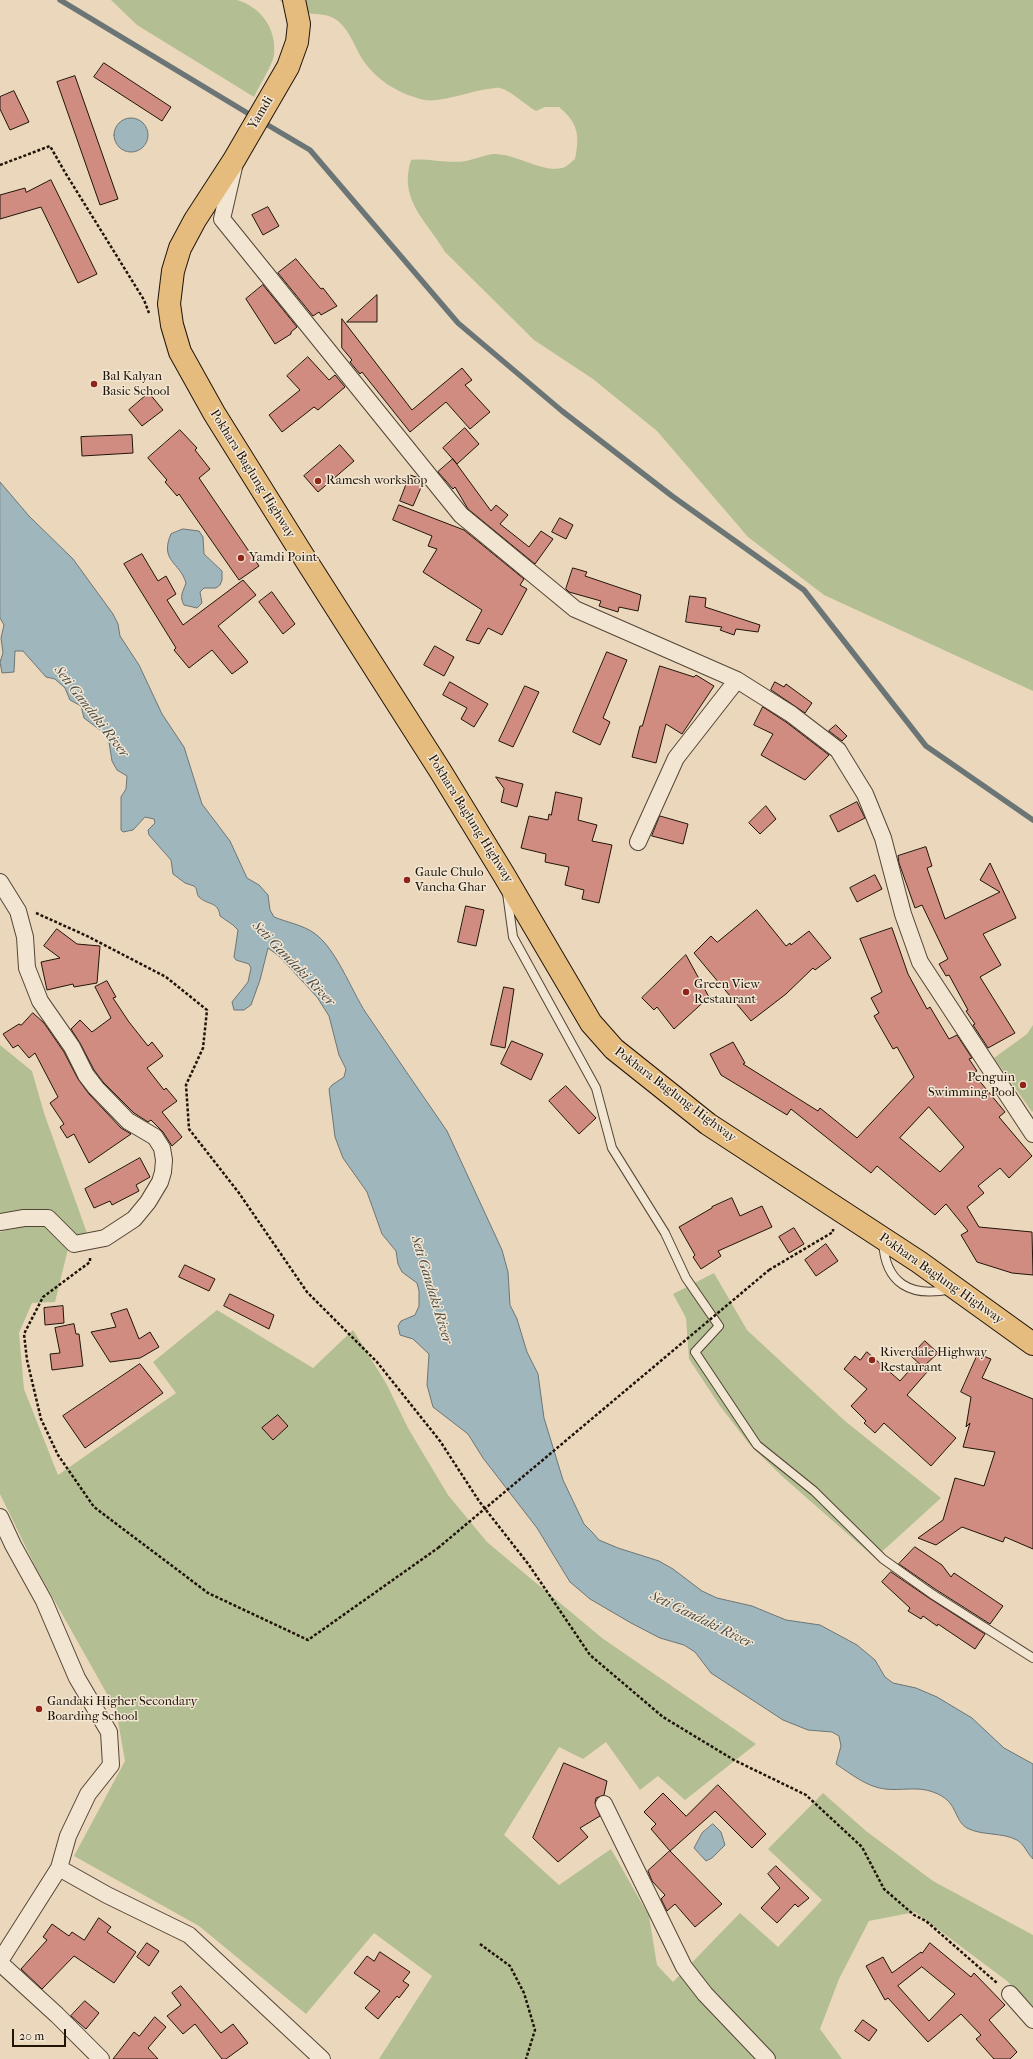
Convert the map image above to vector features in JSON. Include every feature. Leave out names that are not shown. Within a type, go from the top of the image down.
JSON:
[{"type":"highway","name":"Yamdi","points":[[234,160],[294,54],[298,30],[297,8],[294,0]]},
{"type":"highway","name":"Pokhara Baglung Highway","points":[[234,160],[195,220],[180,248],[173,272],[169,304],[172,325],[180,352],[214,413],[441,772],[504,875],[591,1023],[614,1049],[708,1124],[883,1238],[1033,1344]]},
{"type":"street","points":[[234,160],[236,160],[222,220],[461,515],[575,609],[737,680],[791,714],[838,750],[865,794],[883,838],[903,914],[920,962],[1033,1134]]},
{"type":"street","points":[[638,842],[676,758],[737,680]]},
{"type":"street","points":[[0,882],[18,911],[25,937],[27,968],[40,1001],[72,1047],[86,1075],[96,1088],[128,1121],[154,1137],[162,1148],[164,1160],[163,1172],[148,1202],[134,1219],[105,1238],[74,1244],[48,1218],[24,1218],[0,1222]]},
{"type":"street","points":[[0,1517],[12,1545],[44,1601],[77,1678],[109,1732],[111,1765],[88,1794],[68,1836],[59,1868],[0,1962],[57,2015],[101,2059]]},
{"type":"street","points":[[604,1804],[684,1967],[705,1994],[767,2059]]},
{"type":"street","points":[[59,1868],[107,1895],[189,1935],[322,2059]]},
{"type":"street","points":[[1010,1994],[1033,2020]]},
{"type":"lane","points":[[504,875],[513,937],[596,1088],[612,1148],[665,1233],[686,1278],[719,1326],[695,1352],[757,1446],[814,1491],[883,1559],[932,1594],[1033,1658]]},
{"type":"path","points":[[0,165],[50,146],[144,300],[150,314]]},
{"type":"path","points":[[33,911],[87,936],[166,977],[207,1010],[203,1048],[186,1085],[189,1129],[239,1193],[307,1292],[377,1362],[440,1440],[479,1501],[529,1565],[590,1655],[663,1717],[734,1760],[806,1795],[862,1847],[884,1889],[914,1915],[926,1920],[1010,1994]]},
{"type":"path","points":[[88,1241],[90,1262],[43,1297],[24,1334],[27,1360],[41,1419],[58,1455],[94,1507],[208,1593],[308,1640],[438,1548],[769,1270],[834,1232],[830,1203]]},
{"type":"path","points":[[480,1944],[510,1966],[524,1993],[535,2030],[526,2059]]},
{"type":"green space","points":[[111,0],[237,0],[246,3],[266,20],[273,36],[274,45],[273,60],[254,97],[137,25]]},
{"type":"green space","points":[[279,0],[1033,0],[1033,691],[824,595],[748,537],[657,431],[593,379],[534,340],[445,252],[423,220],[411,199],[408,187],[408,174],[411,160],[459,162],[493,154],[510,156],[546,168],[554,169],[567,166],[575,159],[577,151],[577,136],[574,124],[559,107],[545,107],[536,111],[509,92],[498,88],[481,90],[438,100],[416,98],[397,90],[380,79],[366,65],[345,29],[334,18],[327,15],[298,11]]},
{"type":"green space","name":"Penguin Swimming Pool","points":[[1033,1025],[1032,1112],[994,1058],[1027,1034]]},
{"type":"green space","points":[[0,1045],[32,1071],[44,1113],[87,1233],[73,1238],[51,1211],[0,1216]]},
{"type":"green space","points":[[45,1223],[68,1249],[55,1302],[32,1303],[19,1333],[24,1389],[58,1475],[176,1393],[153,1362],[217,1310],[313,1368],[353,1330],[386,1383],[408,1428],[448,1495],[487,1542],[602,1638],[756,1744],[685,1800],[658,1776],[640,1790],[606,1742],[583,1759],[559,1747],[504,1835],[559,1885],[611,1849],[649,1916],[657,1965],[673,1982],[740,1913],[778,1947],[822,1900],[768,1849],[823,1793],[866,1831],[933,1881],[1033,1935],[1033,2009],[1007,1981],[915,1912],[869,1921],[839,1979],[820,2029],[842,2059],[379,2059],[432,1976],[374,1933],[306,2014],[199,1926],[74,1856],[125,1761],[116,1710],[35,1566],[0,1494],[0,1232],[18,1227]]},
{"type":"green space","points":[[714,1273],[747,1330],[845,1421],[941,1498],[875,1558],[783,1477],[750,1445],[720,1406],[689,1359],[686,1318],[673,1294]]},
{"type":"water","points":[[128,118],[134,118],[143,123],[147,129],[147,141],[143,147],[134,152],[128,152],[119,147],[114,138],[114,132],[119,123]]},
{"type":"water","name":"Seti Gandaki River","points":[[0,482],[29,516],[73,559],[113,614],[118,624],[120,636],[139,665],[162,714],[184,747],[202,804],[230,841],[247,878],[259,885],[268,895],[270,910],[274,917],[310,930],[322,940],[343,970],[360,1004],[447,1131],[502,1250],[508,1272],[510,1305],[517,1319],[527,1352],[538,1374],[544,1418],[563,1480],[584,1524],[599,1540],[618,1548],[659,1561],[673,1569],[702,1591],[717,1598],[752,1606],[786,1620],[820,1625],[857,1645],[875,1660],[885,1677],[893,1683],[916,1688],[937,1697],[972,1718],[1004,1748],[1033,1764],[1033,1859],[1022,1844],[1017,1840],[967,1828],[959,1820],[947,1800],[933,1792],[921,1789],[878,1788],[859,1780],[836,1764],[841,1746],[839,1736],[832,1732],[808,1730],[783,1720],[711,1673],[695,1652],[684,1645],[660,1638],[590,1599],[570,1582],[537,1528],[483,1458],[468,1434],[433,1407],[427,1385],[429,1354],[413,1339],[400,1335],[398,1326],[401,1321],[415,1315],[419,1306],[419,1291],[417,1283],[402,1272],[398,1264],[396,1251],[382,1234],[367,1192],[343,1158],[335,1137],[329,1089],[332,1085],[344,1077],[346,1069],[339,1055],[329,1016],[317,997],[279,956],[268,948],[260,980],[251,1005],[244,1010],[234,1010],[232,1002],[248,982],[251,968],[249,964],[236,960],[234,957],[238,930],[220,916],[219,911],[215,906],[199,897],[194,886],[185,883],[173,874],[171,860],[149,835],[148,830],[155,823],[154,819],[145,817],[133,830],[123,832],[121,830],[121,797],[126,789],[127,776],[117,770],[112,761],[108,736],[84,718],[81,706],[70,700],[65,688],[55,679],[46,677],[23,651],[15,651],[14,672],[2,673],[0,662],[3,653],[1,638],[4,625],[0,618]]},
{"type":"water","points":[[183,529],[199,531],[203,537],[204,554],[222,571],[222,580],[220,585],[216,588],[204,588],[200,592],[202,603],[197,608],[184,605],[182,596],[186,583],[169,556],[167,550],[171,534]]},
{"type":"water","points":[[713,1824],[721,1832],[725,1845],[712,1858],[706,1861],[694,1848],[702,1833]]},
{"type":"building","points":[[104,63],[171,107],[162,121],[94,77]]},
{"type":"building","points":[[75,76],[118,199],[100,205],[57,82]]},
{"type":"building","points":[[14,91],[29,122],[10,130],[0,109],[0,97]]},
{"type":"building","points":[[51,180],[97,274],[78,283],[41,207],[0,219],[0,195],[25,188],[26,192]]},
{"type":"building","points":[[268,207],[279,226],[263,235],[252,215]]},
{"type":"building","points":[[296,259],[321,289],[323,288],[337,306],[321,315],[319,312],[313,316],[278,273]]},
{"type":"building","points":[[263,285],[297,327],[291,332],[291,334],[275,344],[246,299]]},
{"type":"building","points":[[377,295],[377,322],[347,322]]},
{"type":"building","points":[[342,319],[412,410],[462,368],[472,380],[465,385],[490,412],[470,429],[446,402],[410,432],[362,372],[360,374],[350,362],[352,360],[342,348]]},
{"type":"building","points":[[308,357],[329,380],[335,375],[345,387],[318,410],[314,407],[282,432],[269,415],[300,390],[287,376]]},
{"type":"building","points":[[149,393],[163,410],[142,426],[129,410]]},
{"type":"building","points":[[465,428],[479,444],[457,464],[443,448]]},
{"type":"building","points":[[180,430],[197,448],[195,450],[210,469],[199,478],[259,566],[239,580],[179,494],[177,496],[165,482],[167,480],[148,458]]},
{"type":"building","points":[[132,435],[133,453],[82,456],[81,437]]},
{"type":"building","points":[[340,445],[354,461],[318,492],[304,476]]},
{"type":"building","points":[[453,459],[491,511],[496,505],[508,515],[500,524],[529,547],[541,531],[553,539],[535,564],[468,509],[455,487],[453,489],[438,472]]},
{"type":"building","points":[[410,475],[419,478],[423,483],[413,506],[400,501]]},
{"type":"building","points":[[399,505],[464,530],[524,579],[520,585],[527,589],[502,635],[488,628],[479,644],[466,640],[482,610],[423,572],[437,549],[428,546],[432,536],[393,520]]},
{"type":"building","points":[[560,518],[573,525],[566,539],[552,532]]},
{"type":"building","points":[[142,554],[158,581],[166,576],[176,594],[167,600],[183,625],[243,580],[256,595],[218,626],[248,662],[232,674],[212,650],[189,668],[174,650],[176,648],[124,564]]},
{"type":"building","points":[[573,568],[587,572],[585,576],[641,595],[638,611],[619,607],[618,612],[599,606],[601,601],[569,592],[566,589]]},
{"type":"building","points":[[272,592],[295,624],[283,634],[259,602]]},
{"type":"building","points":[[690,596],[706,598],[705,607],[760,625],[758,632],[736,629],[734,635],[720,630],[722,627],[686,622]]},
{"type":"building","points":[[435,646],[454,657],[444,676],[424,665]]},
{"type":"building","points":[[607,652],[627,660],[603,718],[610,722],[600,745],[573,732]]},
{"type":"building","points":[[660,666],[694,677],[696,675],[714,686],[682,734],[666,724],[656,763],[632,757],[640,726],[642,726]]},
{"type":"building","points":[[450,682],[488,704],[474,727],[461,719],[467,708],[443,695]]},
{"type":"building","points":[[775,682],[784,687],[786,684],[812,703],[805,713],[771,690]]},
{"type":"building","points":[[525,686],[539,692],[513,747],[499,741]]},
{"type":"building","points":[[763,707],[786,722],[829,755],[805,780],[761,755],[773,734],[754,725]]},
{"type":"building","points":[[836,725],[847,736],[842,741],[829,731]]},
{"type":"building","points":[[496,777],[523,784],[517,807],[501,802],[504,789]]},
{"type":"building","points":[[556,792],[582,798],[578,820],[597,825],[592,841],[612,845],[599,903],[582,899],[584,890],[565,885],[569,867],[545,862],[546,854],[521,848],[529,816],[548,820],[549,814],[551,815]]},
{"type":"building","points":[[857,802],[865,818],[838,832],[830,816]]},
{"type":"building","points":[[766,806],[776,819],[760,834],[749,823]]},
{"type":"building","points":[[660,816],[688,824],[683,844],[652,836]]},
{"type":"building","points":[[926,847],[932,866],[927,868],[945,919],[1000,892],[980,880],[990,863],[1016,918],[983,934],[1001,965],[980,977],[1015,1033],[988,1048],[973,1025],[975,1024],[966,1011],[968,1010],[949,975],[946,976],[939,964],[948,959],[922,905],[915,908],[899,863],[898,856]]},
{"type":"building","points":[[875,875],[882,889],[857,902],[850,888]]},
{"type":"building","points":[[466,906],[484,910],[476,946],[458,942]]},
{"type":"building","points":[[757,910],[786,946],[790,943],[791,945],[809,931],[831,958],[815,970],[813,968],[786,994],[751,1021],[694,953],[711,936],[717,942]]},
{"type":"building","points":[[892,928],[908,974],[927,1009],[930,1007],[949,1039],[957,1035],[972,1058],[969,1059],[977,1071],[973,1073],[1005,1112],[999,1117],[1032,1156],[1009,1178],[1000,1168],[978,1186],[984,1193],[967,1207],[979,1227],[1032,1232],[1033,1275],[1012,1273],[977,1262],[961,1235],[968,1231],[946,1204],[935,1215],[877,1166],[871,1173],[791,1109],[787,1115],[721,1075],[710,1054],[733,1042],[745,1063],[743,1064],[818,1111],[820,1108],[857,1138],[914,1077],[897,1047],[893,1049],[874,1016],[879,1013],[871,998],[882,992],[860,939]],"holes":[[[929,1107],[964,1147],[940,1172],[900,1138]]]},
{"type":"building","points":[[57,929],[77,944],[100,946],[97,983],[74,987],[73,984],[47,990],[41,962],[60,958],[44,946]]},
{"type":"building","points":[[686,955],[709,997],[674,1029],[657,1007],[654,1010],[642,998]]},
{"type":"building","points":[[107,981],[116,997],[113,998],[129,1022],[148,1046],[152,1042],[163,1056],[147,1068],[164,1090],[166,1088],[177,1101],[162,1112],[182,1137],[172,1146],[163,1132],[151,1120],[148,1122],[134,1113],[103,1082],[94,1070],[71,1029],[80,1020],[92,1032],[111,1018],[95,987]]},
{"type":"building","points":[[504,987],[514,989],[505,1048],[491,1045]]},
{"type":"building","points":[[33,1013],[44,1023],[64,1052],[78,1079],[89,1094],[121,1128],[131,1134],[89,1163],[74,1134],[67,1138],[60,1127],[64,1124],[50,1103],[58,1097],[35,1053],[29,1058],[18,1045],[13,1048],[3,1034],[19,1024],[21,1025]]},
{"type":"building","points":[[512,1041],[543,1054],[531,1080],[501,1064]]},
{"type":"building","points":[[566,1086],[596,1118],[579,1134],[549,1101]]},
{"type":"building","points":[[140,1158],[150,1177],[136,1185],[139,1191],[112,1205],[110,1201],[94,1208],[85,1189]]},
{"type":"building","points":[[732,1198],[740,1216],[762,1206],[772,1227],[718,1251],[721,1256],[701,1269],[693,1257],[695,1255],[679,1227],[712,1207]]},
{"type":"building","points":[[794,1228],[804,1244],[789,1253],[779,1237]]},
{"type":"building","points":[[826,1244],[838,1261],[816,1276],[805,1260]]},
{"type":"building","points":[[185,1265],[215,1279],[209,1291],[179,1277]]},
{"type":"building","points":[[230,1294],[274,1315],[269,1329],[224,1306]]},
{"type":"building","points":[[63,1306],[64,1323],[45,1325],[44,1308]]},
{"type":"building","points":[[127,1309],[139,1339],[150,1332],[159,1347],[140,1358],[110,1362],[91,1332],[116,1327],[111,1314]]},
{"type":"building","points":[[74,1324],[76,1334],[79,1334],[83,1366],[52,1370],[50,1354],[60,1353],[55,1328]]},
{"type":"building","points":[[925,1341],[938,1353],[923,1367],[911,1356]]},
{"type":"building","points":[[867,1352],[900,1381],[916,1363],[927,1372],[907,1395],[956,1438],[931,1466],[884,1423],[875,1433],[864,1423],[866,1421],[851,1406],[867,1389],[844,1369],[855,1356],[860,1360]]},
{"type":"building","points":[[978,1354],[991,1359],[982,1378],[1033,1399],[1033,1549],[1005,1537],[1003,1542],[962,1527],[936,1545],[918,1538],[943,1520],[955,1478],[984,1486],[995,1452],[963,1447],[970,1423],[966,1427],[971,1397],[961,1392]]},
{"type":"building","points":[[140,1364],[163,1393],[85,1448],[63,1416]]},
{"type":"building","points":[[278,1415],[288,1426],[273,1440],[262,1428]]},
{"type":"building","points":[[915,1547],[942,1565],[951,1577],[954,1573],[1003,1606],[990,1624],[899,1564]]},
{"type":"building","points":[[891,1572],[985,1634],[975,1649],[938,1624],[937,1626],[923,1616],[921,1619],[908,1611],[910,1608],[882,1582]]},
{"type":"building","points":[[564,1763],[607,1781],[604,1795],[596,1798],[595,1803],[600,1816],[580,1828],[588,1837],[558,1862],[533,1838]]},
{"type":"building","points":[[718,1785],[766,1834],[752,1848],[715,1811],[670,1851],[651,1829],[656,1824],[644,1812],[663,1793],[686,1816]]},
{"type":"building","points":[[670,1851],[722,1904],[695,1927],[675,1904],[667,1911],[661,1899],[665,1895],[652,1881],[648,1871]]},
{"type":"building","points":[[776,1866],[809,1898],[798,1907],[795,1904],[777,1923],[761,1908],[780,1888],[768,1874]]},
{"type":"building","points":[[99,1918],[111,1927],[107,1932],[136,1952],[114,1983],[74,1956],[42,1989],[21,1969],[47,1940],[43,1937],[52,1924],[69,1936],[72,1932],[84,1940]]},
{"type":"building","points":[[147,1943],[159,1951],[149,1966],[137,1957]]},
{"type":"building","points":[[930,1943],[971,1977],[974,1973],[1005,2005],[989,2020],[1017,2052],[1010,2059],[994,2059],[976,2039],[981,2035],[961,2014],[928,2042],[888,1998],[885,2000],[866,1966],[883,1957],[892,1973],[921,1952],[922,1953]],"holes":[[[922,1967],[955,1994],[929,2021],[898,1986]]]},
{"type":"building","points":[[380,1952],[410,1972],[403,1981],[409,1985],[399,1998],[397,1996],[378,2019],[365,2008],[380,1991],[354,1973],[367,1956],[374,1961]]},
{"type":"building","points":[[181,1986],[221,2033],[233,2024],[248,2043],[226,2059],[222,2059],[195,2024],[183,2034],[167,2016],[181,2005],[172,1993]]},
{"type":"building","points":[[85,2001],[99,2013],[86,2029],[71,2016]]},
{"type":"building","points":[[155,2017],[166,2027],[148,2048],[158,2059],[113,2059],[134,2032],[139,2036]]},
{"type":"building","points":[[863,2020],[877,2030],[869,2041],[855,2031]]},
{"type":"waterway","points":[[60,0],[254,117]]},
{"type":"waterway","points":[[261,121],[310,150],[458,323],[562,411],[672,496],[804,590],[926,746],[1033,820]]},
{"type":"place","name":"Bal Kalyan Basic School","points":[[94,384]]},
{"type":"place","name":"Ramesh workshop","points":[[318,481]]},
{"type":"place","name":"Yamdi Point","points":[[241,558]]},
{"type":"place","name":"Gaule Chulo Vancha Ghar","points":[[407,880]]},
{"type":"place","name":"Green View Restaurant","points":[[686,992]]},
{"type":"place","name":"Penguin Swimming Pool","points":[[1023,1085]]},
{"type":"place","name":"Riverdale Highway Restaurant","points":[[872,1360]]},
{"type":"place","name":"Gandaki Higher Secondary Boarding School","points":[[39,1709]]}]
